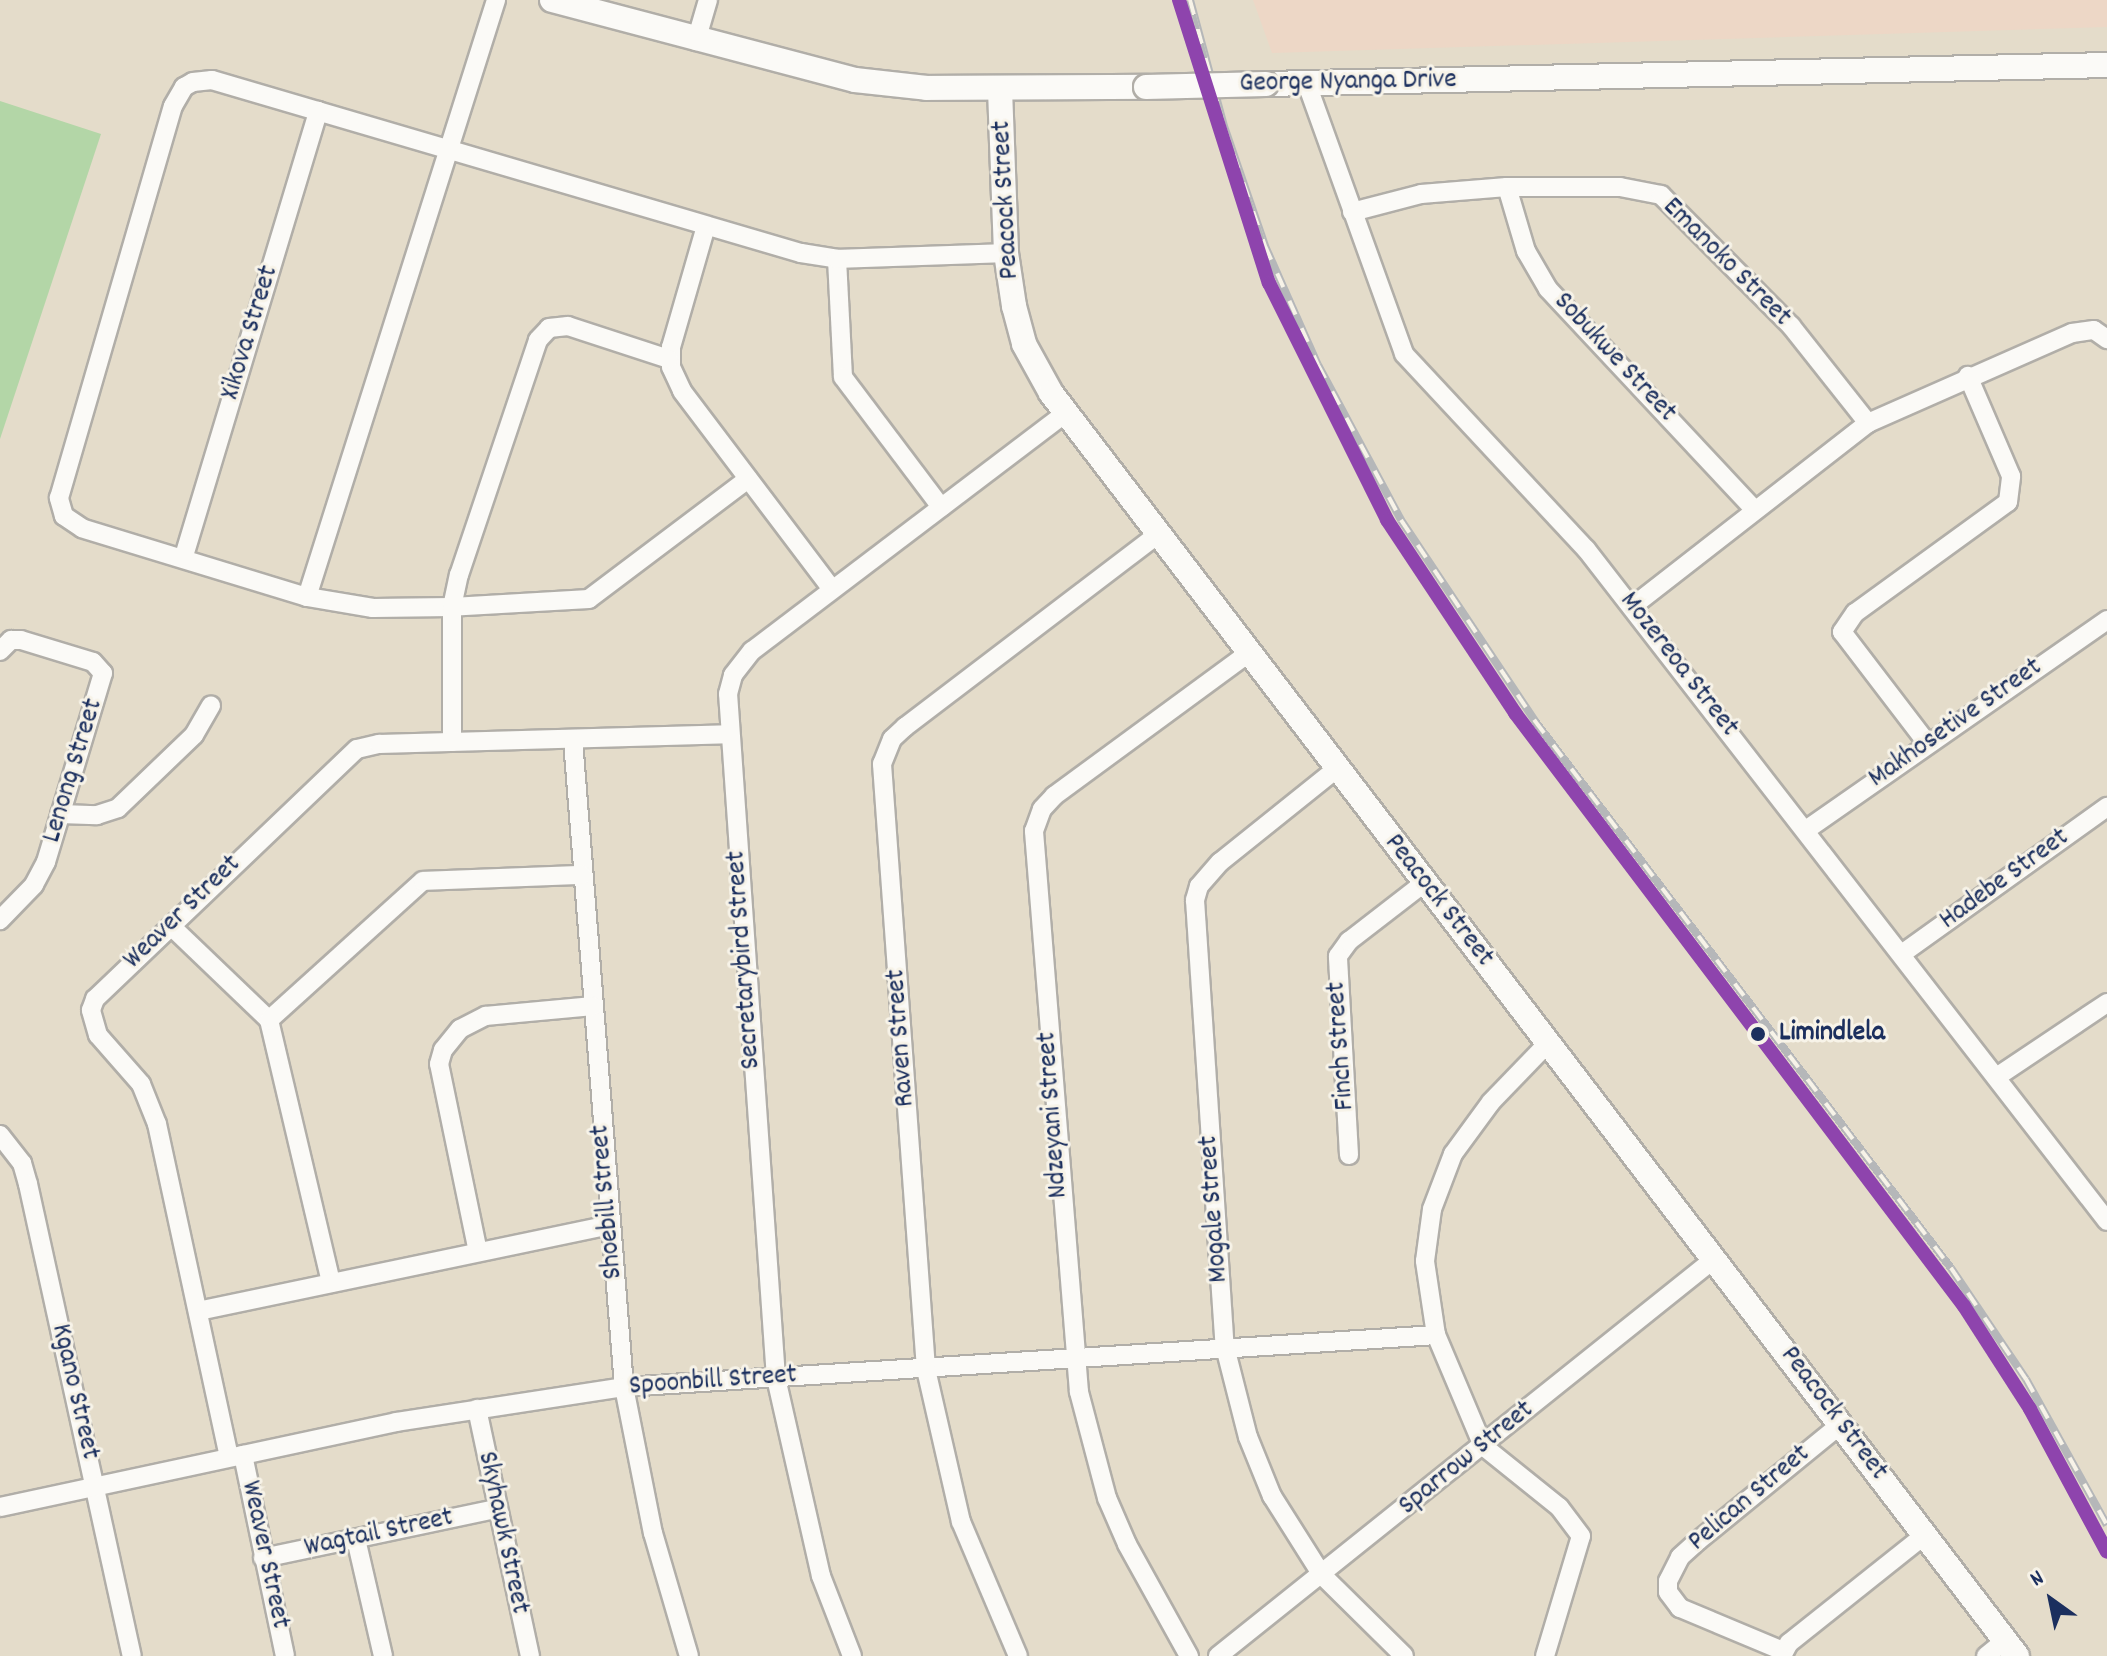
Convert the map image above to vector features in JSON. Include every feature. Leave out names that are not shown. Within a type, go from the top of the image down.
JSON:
[{"type":"street","points":[[307,597],[496,0]]},
{"type":"street","name":"George Nyanga Drive","points":[[552,0],[696,41],[855,80],[1000,89],[2107,65]]},
{"type":"street","points":[[696,41],[708,0]]},
{"type":"street","points":[[748,479],[589,599],[452,607],[373,608],[307,597],[184,556],[82,528],[64,516],[59,498],[173,106],[184,87],[202,80],[318,111],[706,226],[837,259],[1006,253]]},
{"type":"street","name":"Mozereoa Street","points":[[1307,84],[1393,331],[1410,362],[1567,526],[1633,606],[2107,1221]]},
{"type":"street","name":"Peacock Street","points":[[1000,89],[1006,253],[1024,344],[1064,414],[1246,655],[2012,1648]]},
{"type":"street","name":"Xikova Street","points":[[184,556],[318,111]]},
{"type":"street","name":"Emanoko Street","points":[[1352,212],[1421,194],[1507,187],[1620,187],[1661,195],[1791,326],[1868,423]]},
{"type":"street","name":"Sobukwe Street","points":[[1507,187],[1526,251],[1548,289],[1754,509]]},
{"type":"street","points":[[706,226],[669,359],[682,391],[832,589]]},
{"type":"street","points":[[837,259],[843,377],[941,507]]},
{"type":"street","points":[[452,742],[452,607],[467,547],[543,332],[568,326],[669,359]]},
{"type":"street","points":[[1633,606],[1868,423],[1968,376],[2084,329],[2107,339]]},
{"type":"street","points":[[1927,743],[1842,632],[1855,613],[2008,502],[2011,476],[1968,376]]},
{"type":"street","name":"Secretarybird Street","points":[[852,1656],[821,1576],[776,1378],[728,734],[728,694],[741,662],[832,589],[1064,414]]},
{"type":"street","name":"Raven Street","points":[[1018,1656],[961,1522],[926,1369],[882,784],[885,750],[905,727],[1156,536]]},
{"type":"street","name":"Makhosetive Street","points":[[1806,830],[2107,620]]},
{"type":"street","name":"Lenong Street","points":[[0,651],[11,640],[21,640],[101,669],[100,690],[34,885],[0,920]]},
{"type":"street","name":"Ndzeyani Street","points":[[1189,1656],[1140,1570],[1107,1498],[1075,1359],[1034,854],[1036,819],[1054,796],[1246,655]]},
{"type":"street","points":[[60,814],[97,815],[118,808],[194,735],[211,705]]},
{"type":"street","name":"Weaver Street","points":[[285,1656],[263,1558],[198,1311],[149,1100],[132,1071],[98,1035],[91,1010],[102,991],[349,755],[379,744],[728,734]]},
{"type":"street","name":"Shoebill Street","points":[[573,740],[624,1387],[653,1533],[689,1656]]},
{"type":"street","name":"Mogale Street","points":[[1335,770],[1220,862],[1199,886],[1195,900],[1225,1347],[1258,1467],[1322,1575],[1404,1656]]},
{"type":"street","name":"Hadebe Street","points":[[1903,953],[2107,807]]},
{"type":"street","points":[[269,1020],[423,881],[582,875]]},
{"type":"street","name":"Finch Street","points":[[1349,1155],[1338,956],[1349,941],[1424,883]]},
{"type":"street","points":[[171,926],[269,1020],[331,1283]]},
{"type":"street","points":[[1998,1076],[2107,1003]]},
{"type":"street","points":[[478,1252],[439,1064],[443,1050],[460,1029],[486,1016],[593,1006]]},
{"type":"street","points":[[1545,1656],[1581,1536],[1559,1507],[1483,1446],[1436,1335],[1425,1261],[1441,1180],[1469,1129],[1547,1044]]},
{"type":"street","name":"Kgano Street","points":[[0,1135],[22,1163],[28,1184],[132,1656]]},
{"type":"street","points":[[198,1311],[610,1225]]},
{"type":"street","name":"Sparrow Street","points":[[1218,1656],[1714,1259]]},
{"type":"street","name":"Spoonbill Street","points":[[0,1507],[236,1456],[477,1409],[624,1387],[1436,1335]]},
{"type":"street","name":"Skyhawk Street","points":[[477,1409],[495,1509],[530,1656]]},
{"type":"street","name":"Pelican Street","points":[[1782,1654],[1680,1608],[1668,1592],[1668,1581],[1680,1557],[1841,1424]]},
{"type":"street","name":"Wagtail Street","points":[[263,1558],[495,1509]]},
{"type":"street","points":[[1782,1654],[1925,1535]]},
{"type":"street","points":[[356,1539],[383,1656]]},
{"type":"street","points":[[1986,1656],[2012,1648]]},
{"type":"shaded area","points":[[1253,0],[2107,0],[2107,27],[1272,53]]},
{"type":"green space","points":[[0,101],[101,134],[0,439]]},
{"type":"railway","points":[[1190,0],[1224,126],[1265,246],[1318,365],[1401,520],[1535,721],[1951,1268],[2026,1379],[2107,1525]]},
{"type":"transit line","points":[[1179,0],[1269,283],[1387,520],[1515,713],[1964,1306],[2030,1409],[2107,1552]]},
{"type":"place","name":"Limindlela","points":[[1758,1034]]}]
